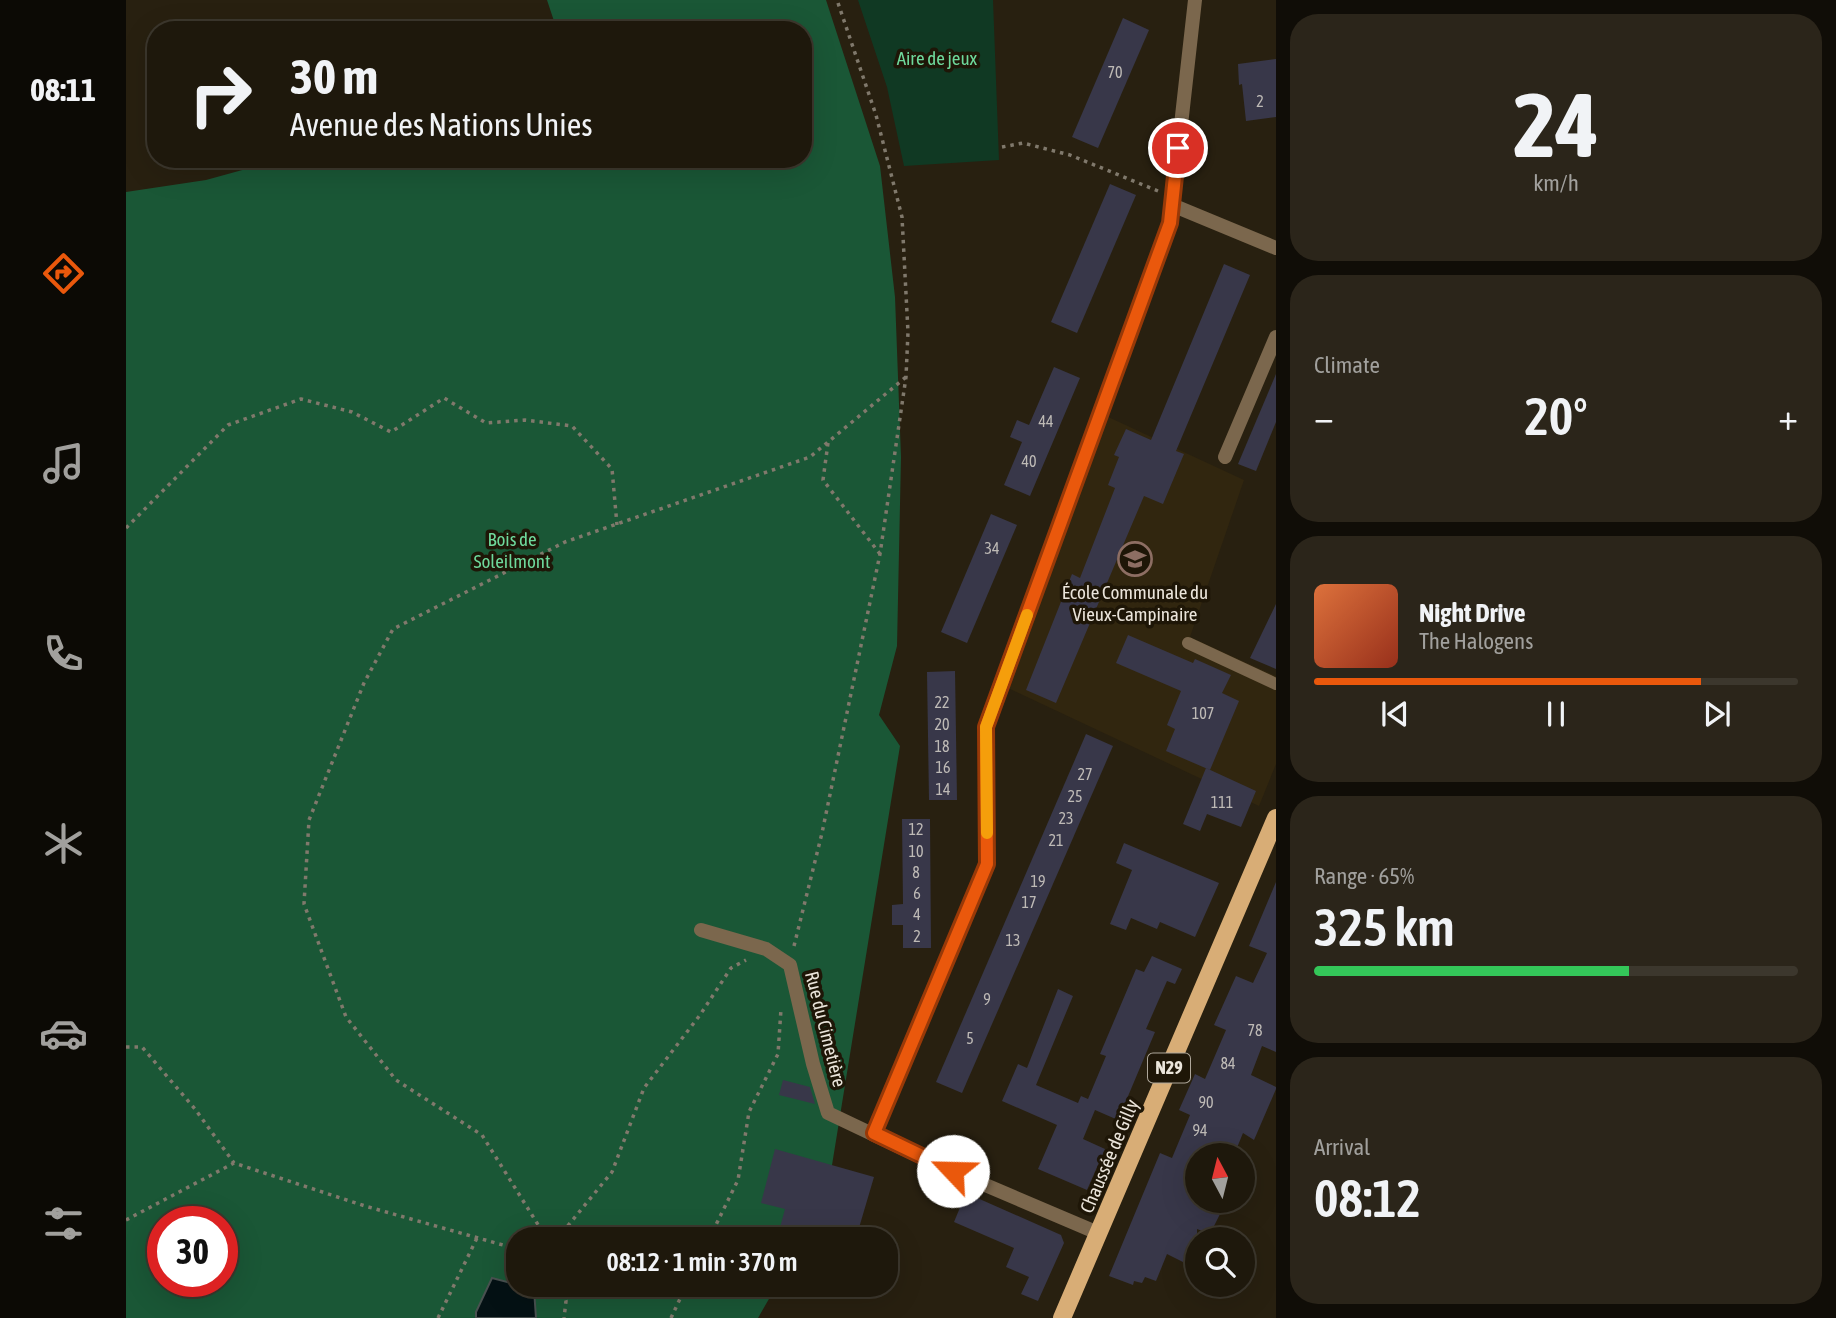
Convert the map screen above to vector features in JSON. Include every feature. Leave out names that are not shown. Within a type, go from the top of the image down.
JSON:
[{"type":"main road","name":"Chaussée de Gilly","points":[[1062,1318],[1276,818]]},
{"type":"street","points":[[874,1133],[987,864],[986,727],[1166,235],[1173,201],[1195,0]]},
{"type":"street","points":[[1173,201],[1276,248]]},
{"type":"street","points":[[1225,457],[1276,337]]},
{"type":"street","name":"Rue du Cimetière","points":[[701,930],[766,948],[790,965],[813,1064],[828,1113],[929,1161],[1098,1233]]},
{"type":"lane","points":[[1188,643],[1276,684]]},
{"type":"path","points":[[790,965],[822,833],[880,554],[906,377],[908,332],[902,217],[876,115],[837,0]]},
{"type":"path","points":[[1002,147],[1023,143],[1070,155],[1173,201]]},
{"type":"path","points":[[540,1227],[482,1135],[397,1080],[346,1017],[304,904],[309,820],[364,684],[393,629],[565,542],[810,457],[906,377]]},
{"type":"path","points":[[126,528],[228,425],[301,399],[352,412],[391,432],[444,398],[486,423],[525,420],[572,426],[612,470],[617,525]]},
{"type":"path","points":[[828,442],[823,480],[880,554]]},
{"type":"path","points":[[567,1227],[612,1172],[643,1088],[731,968],[766,948]]},
{"type":"path","points":[[715,1227],[738,1180],[749,1112],[778,1054],[782,1006]]},
{"type":"path","points":[[126,1047],[142,1047],[195,1109],[234,1163],[365,1206],[506,1246]]},
{"type":"path","points":[[126,1220],[234,1163]]},
{"type":"path","points":[[438,1318],[477,1238]]},
{"type":"path","points":[[564,1318],[565,1297]]},
{"type":"path","points":[[671,1318],[681,1297]]},
{"type":"shaded area","name":"École Communale du Vieux-Campinaire","points":[[1104,415],[1244,480],[1190,637],[1276,676],[1276,764],[1259,806],[1006,687]]},
{"type":"shaded area","points":[[492,1278],[506,1282],[506,1297],[535,1297],[536,1318],[476,1318],[476,1312]]},
{"type":"green space","name":"Bois de Soleilmont","points":[[547,0],[826,0],[880,166],[895,297],[901,457],[897,646],[879,715],[900,746],[827,1196],[810,1227],[506,1227],[506,1297],[770,1297],[758,1318],[126,1318],[126,192],[206,180],[250,168],[812,168],[812,21],[554,21]]},
{"type":"green space","name":"Aire de jeux","points":[[858,0],[993,0],[999,160],[904,166],[887,87]]},
{"type":"building","points":[[1123,18],[1149,30],[1098,148],[1072,137]]},
{"type":"building","points":[[1276,59],[1276,117],[1246,121],[1238,64]]},
{"type":"building","points":[[1110,184],[1136,195],[1077,333],[1051,322]]},
{"type":"building","points":[[1224,264],[1250,275],[1176,451],[1184,454],[1163,504],[1144,496],[1056,703],[1026,690],[1072,574],[1080,578],[1115,488],[1108,485],[1119,457],[1114,455],[1126,429],[1151,440]]},
{"type":"building","points":[[1054,367],[1080,378],[1030,496],[1004,485],[1022,442],[1010,437],[1017,420],[1029,425]]},
{"type":"building","points":[[1276,374],[1276,422],[1256,471],[1238,464]]},
{"type":"building","points":[[991,514],[1017,525],[967,643],[941,632]]},
{"type":"building","points":[[1276,604],[1276,669],[1250,658]]},
{"type":"building","points":[[1128,635],[1193,663],[1195,659],[1231,675],[1222,693],[1239,701],[1210,770],[1166,751],[1175,729],[1167,725],[1181,691],[1116,663]]},
{"type":"building","points":[[955,671],[957,800],[929,800],[927,672]]},
{"type":"building","points":[[1086,734],[1113,746],[962,1093],[936,1082]]},
{"type":"building","points":[[1206,768],[1256,791],[1241,827],[1207,814],[1200,831],[1183,824]]},
{"type":"building","points":[[902,819],[930,819],[931,948],[903,948],[903,925],[892,925],[892,905],[903,904]]},
{"type":"building","points":[[1124,843],[1219,883],[1195,937],[1160,922],[1157,929],[1131,918],[1126,930],[1110,924],[1132,870],[1116,863]]},
{"type":"building","points":[[1276,882],[1276,1052],[1262,1046],[1251,1075],[1276,1089],[1254,1140],[1243,1133],[1239,1143],[1185,1143],[1185,1213],[1220,1213],[1214,1227],[1185,1227],[1185,1263],[1167,1254],[1156,1281],[1145,1277],[1142,1283],[1134,1281],[1133,1285],[1109,1276],[1160,1153],[1172,1158],[1190,1115],[1179,1110],[1195,1074],[1205,1079],[1226,1030],[1214,1025],[1236,976],[1253,983],[1267,953],[1249,946]]},
{"type":"building","points":[[1152,956],[1182,969],[1175,984],[1167,981],[1146,1029],[1155,1032],[1118,1120],[1095,1110],[1083,1139],[1105,1149],[1087,1190],[1038,1169],[1057,1125],[1002,1101],[1018,1064],[1027,1068],[1058,989],[1073,996],[1036,1085],[1078,1103],[1081,1096],[1088,1099],[1106,1056],[1100,1054],[1136,969],[1144,972]]},
{"type":"building","points":[[783,1080],[810,1087],[815,1104],[779,1095]]},
{"type":"building","points":[[775,1149],[874,1177],[859,1227],[780,1227],[785,1209],[761,1203]]},
{"type":"building","points":[[966,1193],[1061,1235],[1064,1243],[1038,1301],[1021,1294],[1029,1277],[1006,1267],[1014,1248],[954,1222]]},
{"type":"slow traffic","points":[[987,833],[986,727],[1027,615]]},
{"type":"place","name":"École Communale du Vieux-Campinaire","points":[[1135,559]]},
{"type":"route","points":[[953,1171],[874,1133],[987,864],[986,727],[1170,223],[1178,148]]}]
